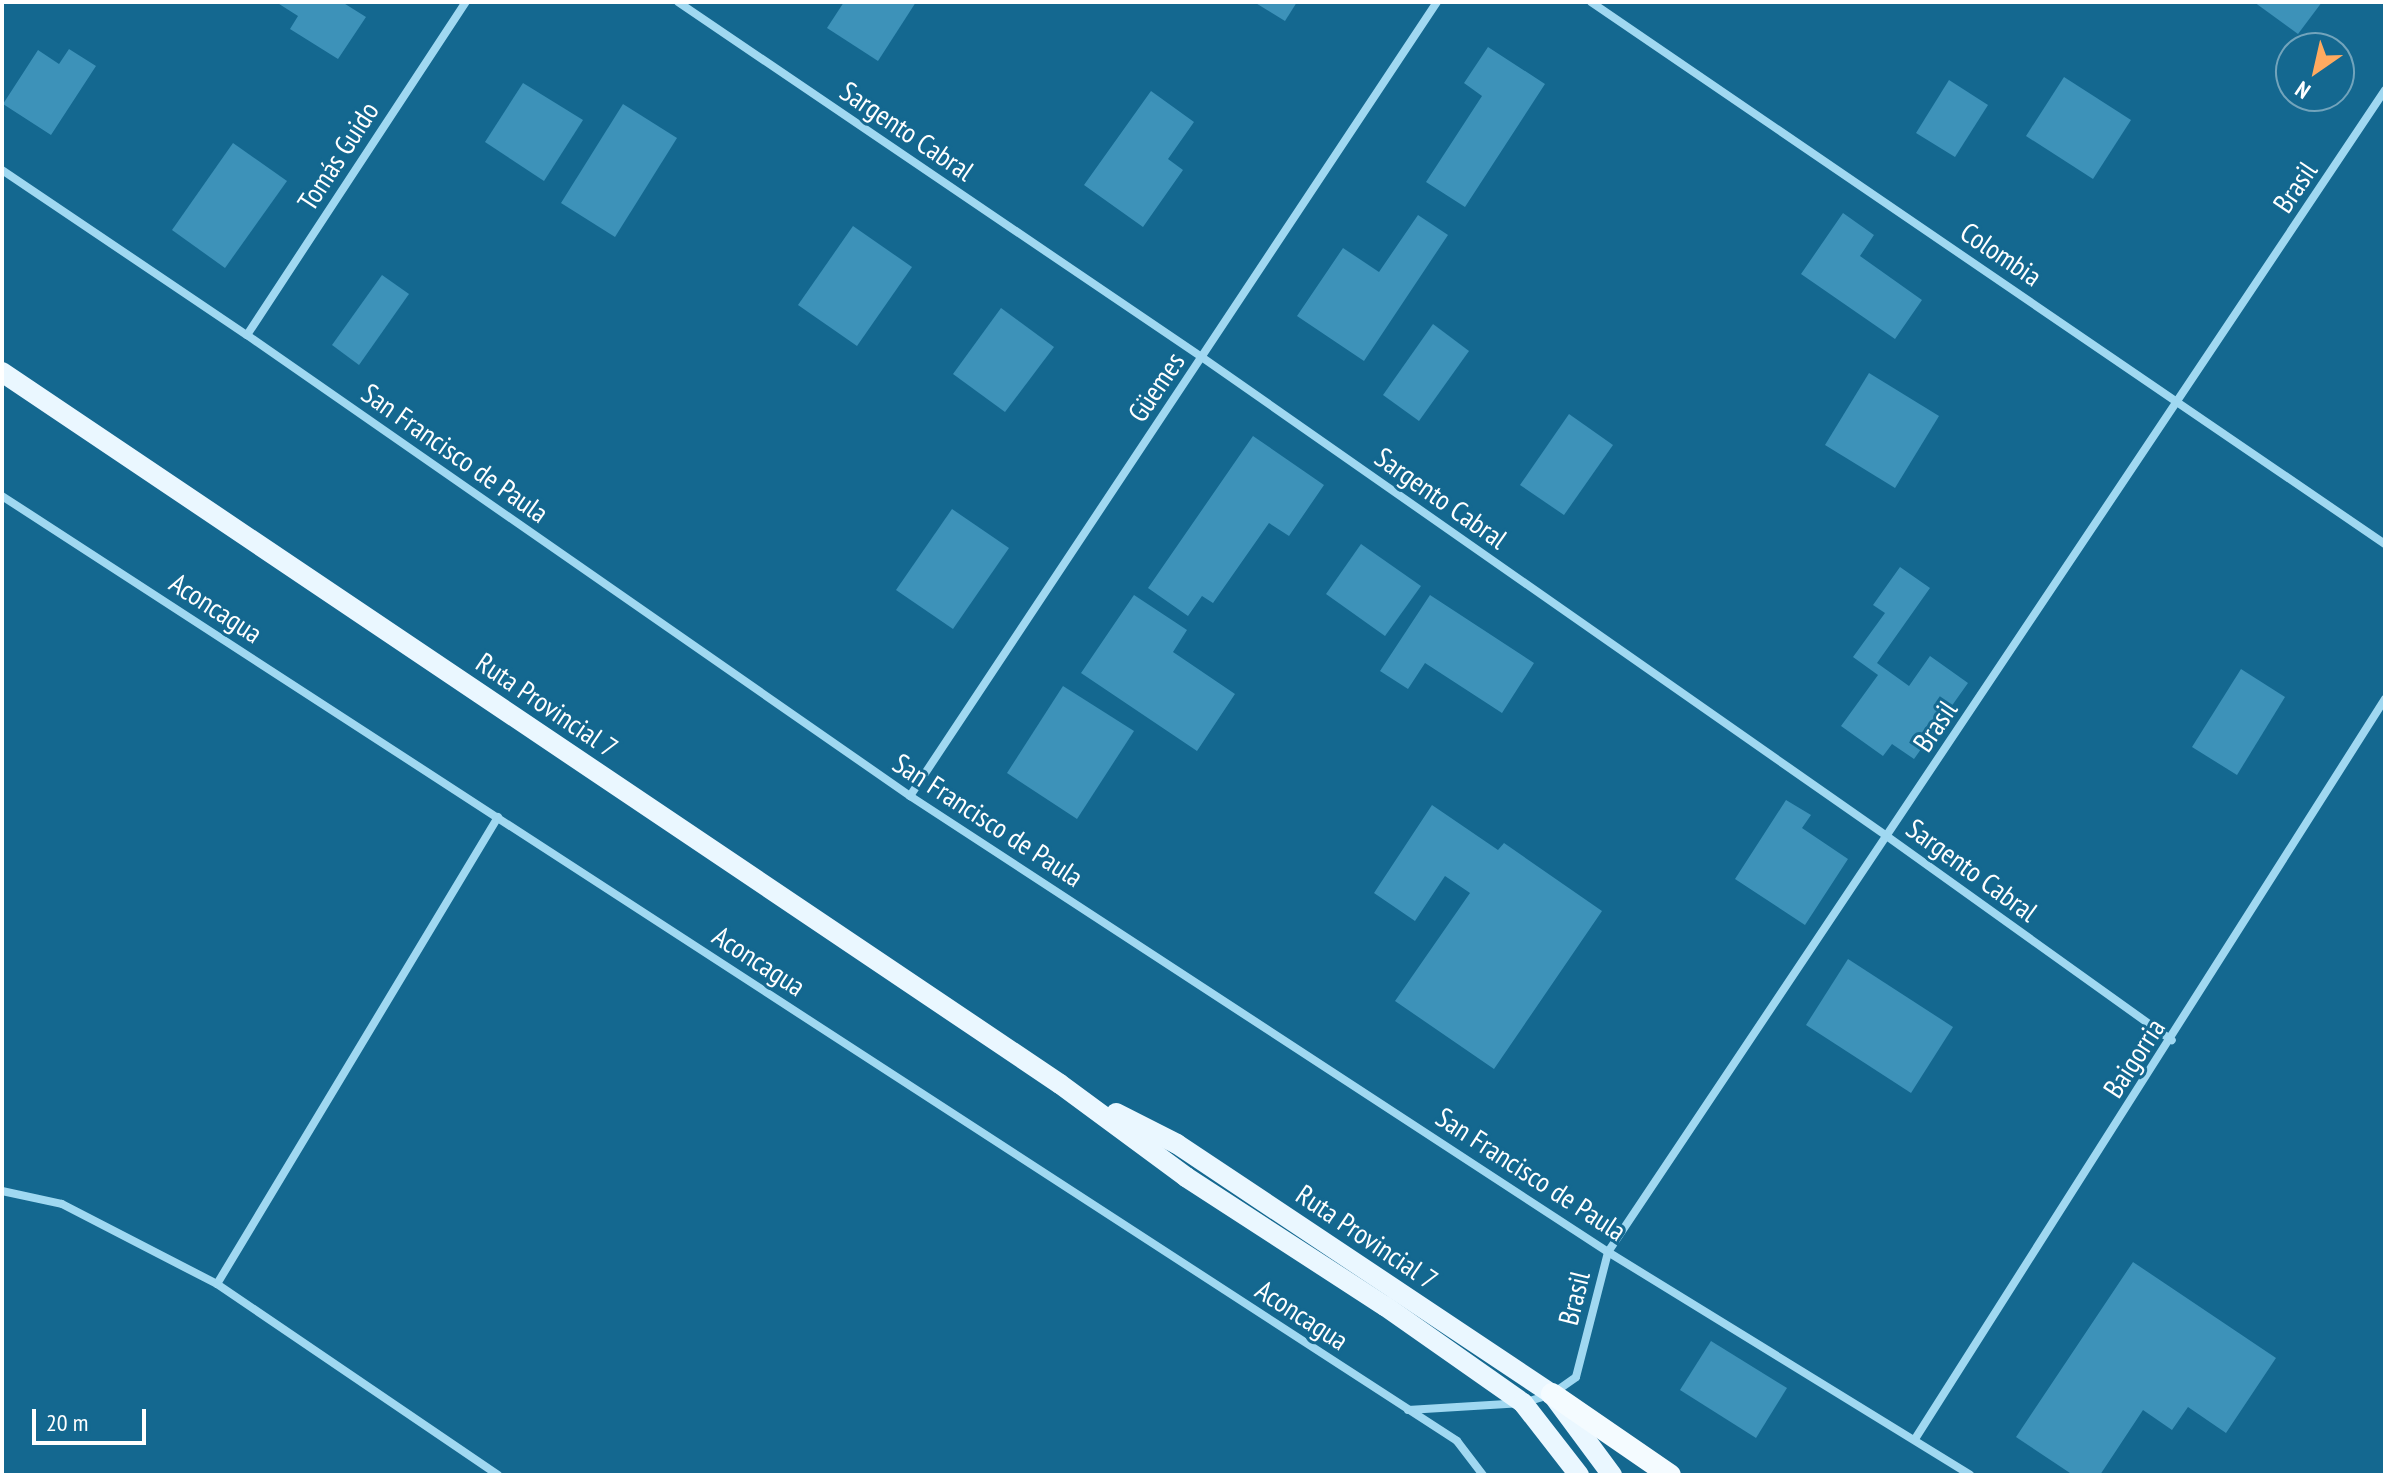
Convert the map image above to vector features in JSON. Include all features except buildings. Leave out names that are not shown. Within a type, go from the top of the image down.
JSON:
[{"type":"highway","points":[[1552,1394],[1670,1475]]},
{"type":"main road","name":"Ruta Provincial 7","points":[[2,372],[1060,1084],[1186,1177],[1385,1306],[1523,1403],[1579,1475]]},
{"type":"main road","name":"Ruta Provincial 7","points":[[1060,1084],[1177,1144],[1552,1394],[1612,1475]]},
{"type":"street","name":"Tomás Guido","points":[[247,335],[466,2]]},
{"type":"street","name":"Sargento Cabral","points":[[678,2],[1203,358],[1888,837],[2172,1040]]},
{"type":"street","name":"Güemes","points":[[910,796],[1437,2]]},
{"type":"street","name":"Colombia","points":[[1591,2],[2385,544]]},
{"type":"street","name":"Brasil","points":[[1552,1394],[1576,1377],[1608,1252],[2385,90]]},
{"type":"street","name":"San Francisco de Paula","points":[[2,170],[247,335],[910,796],[1608,1252],[1970,1475]]},
{"type":"street","name":"Aconcagua","points":[[2,496],[1457,1441],[1483,1475]]},
{"type":"street","name":"Baigorria","points":[[1915,1439],[2172,1040],[2385,699]]},
{"type":"street","points":[[217,1284],[498,817]]},
{"type":"street","points":[[2,1191],[62,1204],[217,1284],[498,1475]]},
{"type":"street","points":[[1408,1410],[1523,1403],[1552,1394]]}]
